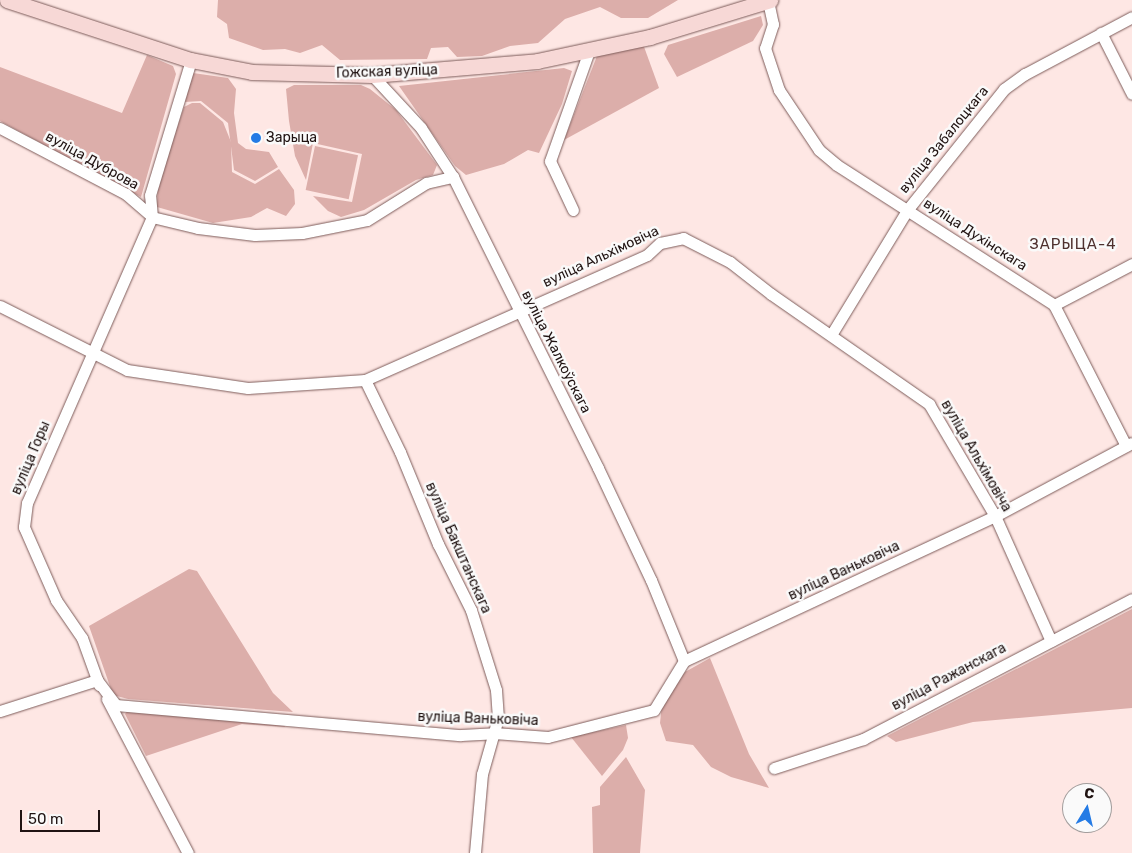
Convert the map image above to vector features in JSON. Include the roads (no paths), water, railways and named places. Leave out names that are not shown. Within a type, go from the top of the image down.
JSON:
[{"type":"street","name":"Гожская вуліца","points":[[7,0],[192,60],[252,72],[372,75],[487,67],[589,51],[650,37],[769,0]]},
{"type":"street","name":"вуліца Духінскага","points":[[769,0],[773,24],[765,48],[779,90],[819,150],[837,165],[908,209],[1054,305],[1129,445]]},
{"type":"street","name":"вуліца Забалоцкага","points":[[831,335],[908,209],[1004,89],[1025,74],[1132,17]]},
{"type":"street","points":[[1101,33],[1132,94]]},
{"type":"street","points":[[573,210],[550,162],[589,51]]},
{"type":"street","name":"вуліца Горы","points":[[188,853],[97,680],[82,638],[56,600],[24,527],[27,503],[152,217],[150,196],[192,60]]},
{"type":"street","name":"вуліца Жалкоўскага","points":[[372,75],[421,128],[454,177],[518,312],[602,476],[651,580],[684,660]]},
{"type":"street","name":"вуліца Дуброва","points":[[0,128],[126,194],[152,217],[198,228],[246,234],[302,233],[367,220],[426,183],[454,177]]},
{"type":"street","name":"вуліца Альхімовіча","points":[[0,306],[92,355],[127,370],[248,388],[365,380],[647,254],[660,243],[683,238],[730,262],[929,404],[995,516],[1050,641]]},
{"type":"street","points":[[1054,305],[1132,264]]},
{"type":"street","name":"вуліца Бакштанскага","points":[[365,380],[400,452],[438,544],[472,610],[496,690],[498,718],[482,774],[475,853]]},
{"type":"street","name":"вуліца Ваньковіча","points":[[97,680],[116,704],[433,733],[494,733],[548,737],[654,710],[684,660],[995,516],[1129,445]]},
{"type":"street","name":"вуліца Ражанскага","points":[[774,768],[863,739],[1132,599]]},
{"type":"street","points":[[0,712],[97,680]]},
{"type":"place","name":"Зарыца","points":[[256,138]]},
{"type":"district","name":"ЗАРЫЦА-4","points":[[1073,245]]}]
